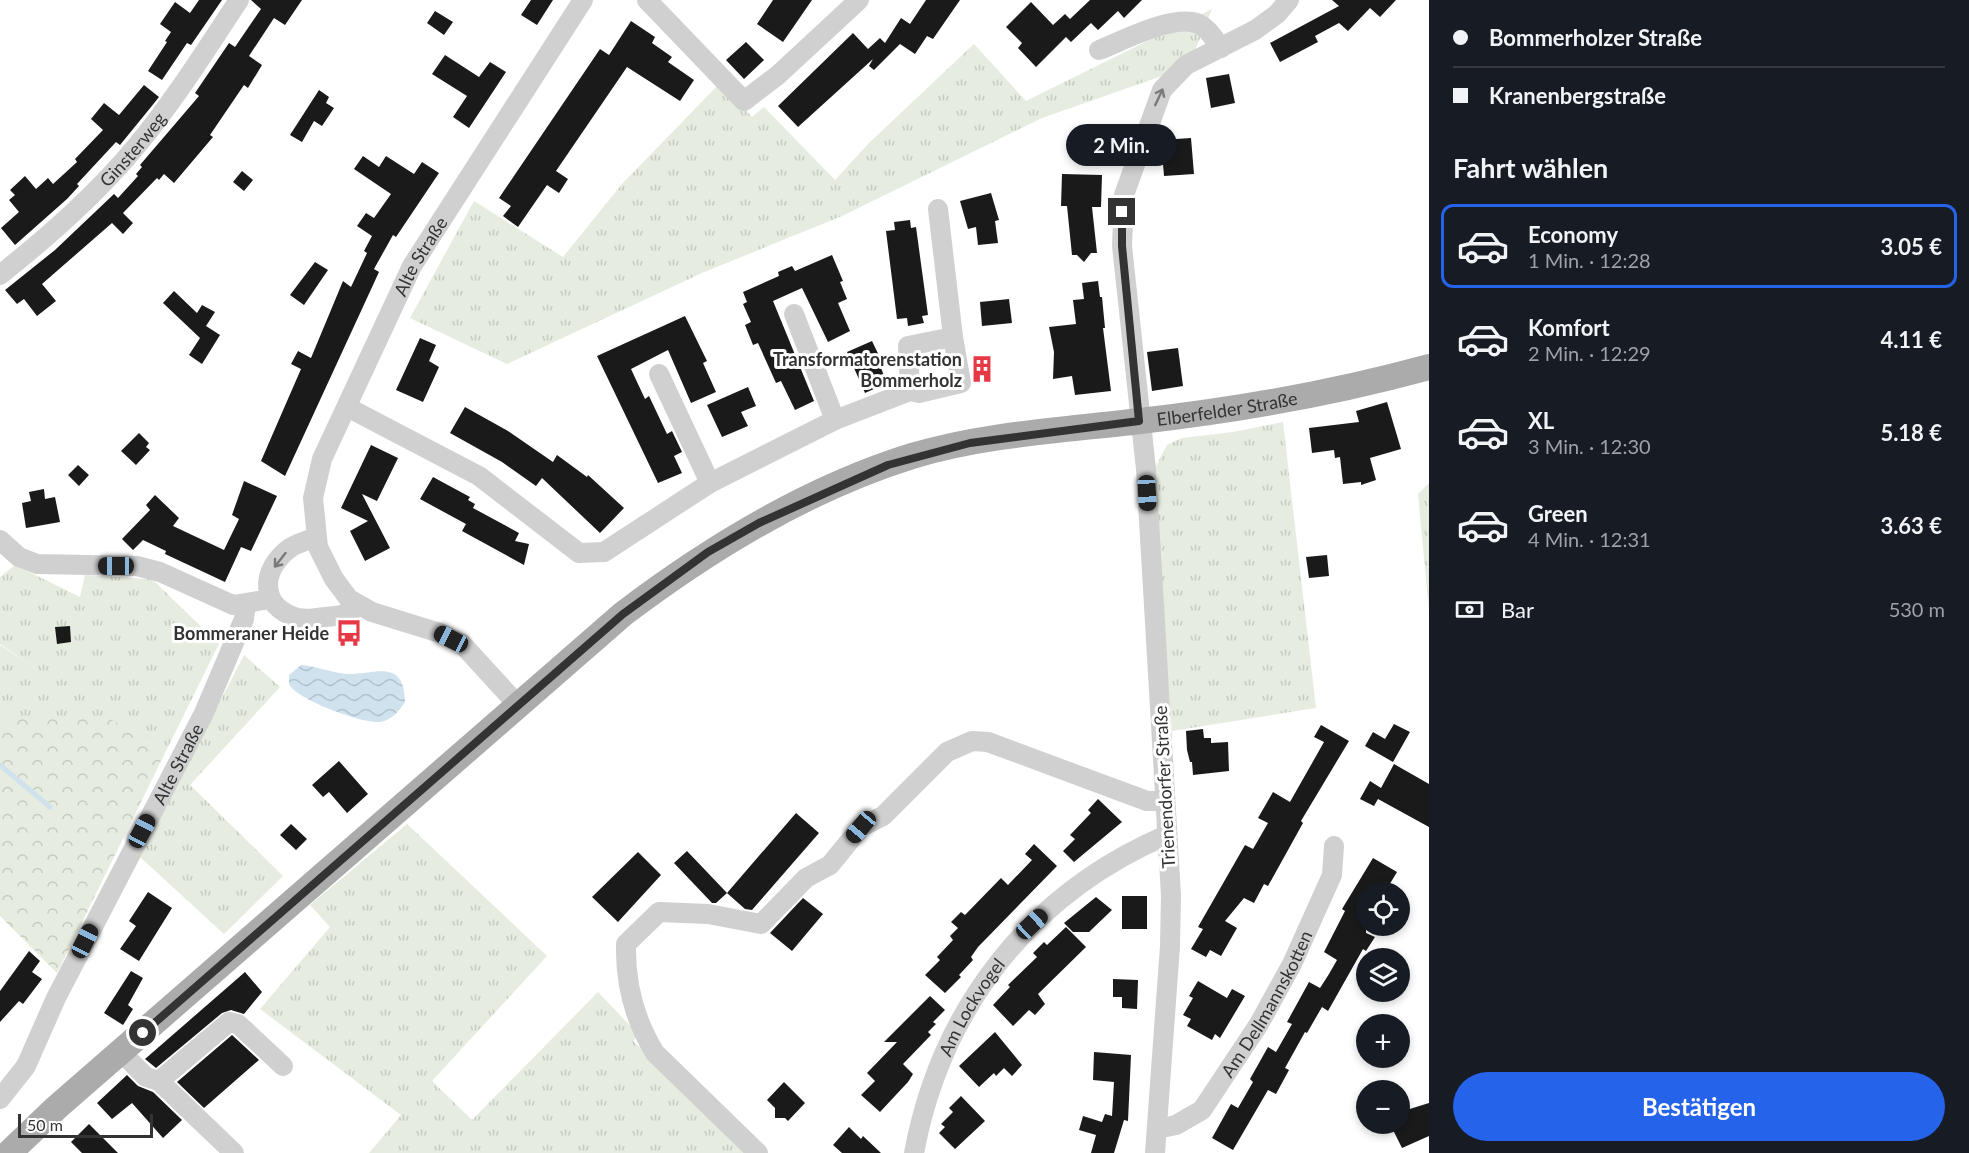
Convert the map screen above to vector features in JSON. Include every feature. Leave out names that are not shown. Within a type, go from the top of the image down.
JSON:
[{"type":"main road","name":"Elberfelder Straße","points":[[9,1153],[121,1052],[623,614],[681,571],[759,523],[836,486],[914,456],[970,443],[1291,400],[1429,368]]},
{"type":"street","name":"Ginsterweg","points":[[0,275],[56,230],[139,143],[176,95],[239,0]]},
{"type":"street","name":"Alte Straße","points":[[518,704],[462,644],[440,633],[405,625],[350,599],[334,579],[316,537],[313,498],[322,459],[412,266],[583,0]]},
{"type":"street","points":[[647,0],[744,101],[778,75],[859,0]]},
{"type":"street","name":"Trienendorfer Straße","points":[[1155,1153],[1170,946],[1171,896],[1146,469],[1139,421],[1122,246],[1124,195],[1162,90],[1186,65],[1267,22],[1288,0]]},
{"type":"street","points":[[1100,50],[1157,27],[1179,22],[1196,22],[1206,28],[1221,48]]},
{"type":"street","points":[[347,407],[479,476],[579,553],[604,552],[710,483],[835,420],[910,391],[919,393],[961,383],[953,337],[938,209]]},
{"type":"street","points":[[794,314],[835,420]]},
{"type":"street","points":[[910,391],[908,346],[953,337]]},
{"type":"street","points":[[659,374],[710,483]]},
{"type":"street","points":[[316,537],[291,548],[283,555],[269,575],[267,591],[270,599],[283,612],[300,619],[350,614],[359,605]]},
{"type":"street","points":[[0,540],[19,557],[37,564],[137,566],[160,573],[233,605],[270,599]]},
{"type":"street","name":"Alte Straße","points":[[0,1099],[26,1066],[56,998],[204,712],[244,619],[246,604]]},
{"type":"street","points":[[758,1153],[656,1053],[643,1033],[625,973],[626,944],[659,912],[708,914],[761,924],[806,878],[830,865],[861,827],[883,816],[947,752],[972,741],[988,742],[1147,801],[1165,801]]},
{"type":"street","name":"Am Lockvogel","points":[[914,1153],[921,1115],[944,1053],[968,1005],[996,967],[1032,924],[1076,885],[1118,858],[1167,835]]},
{"type":"street","name":"Am Dellmannskotten","points":[[1157,1129],[1176,1125],[1202,1110],[1259,1024],[1292,964],[1328,886],[1332,875],[1334,846]]},
{"type":"street","points":[[159,1081],[229,1022],[238,1024],[283,1066]]},
{"type":"street","points":[[121,1052],[146,1077],[159,1081],[234,1153]]},
{"type":"green space","points":[[1212,9],[1191,60],[1159,77],[1042,118],[842,216],[702,273],[507,364],[410,318],[474,201],[563,257],[622,184],[721,82],[752,117],[764,107],[835,180],[869,143],[974,44],[1026,101]]},
{"type":"green space","points":[[1283,422],[1316,708],[1172,731],[1161,592],[1156,466],[1167,445],[1182,438],[1233,432]]},
{"type":"green space","points":[[1429,483],[1429,611],[1418,494]]},
{"type":"green space","points":[[15,565],[80,597],[85,575],[148,579],[155,582],[219,644],[165,753],[111,719],[0,719],[0,645],[35,668],[0,644],[0,577]]},
{"type":"green space","points":[[244,655],[280,687],[190,785],[283,876],[224,934],[140,857]]},
{"type":"green space","points":[[0,719],[111,719],[165,753],[57,973],[0,916]]},
{"type":"green space","points":[[407,824],[547,956],[432,1081],[472,1120],[598,992],[639,1035],[633,1041],[749,1153],[369,1153],[401,1115],[260,1009],[330,927],[310,905]]},
{"type":"water","points":[[301,665],[347,674],[377,671],[393,674],[399,679],[403,688],[405,702],[392,717],[380,722],[372,722],[331,710],[304,697],[289,684],[289,675]]},
{"type":"building","points":[[199,0],[222,0],[191,45],[187,43],[162,80],[148,71],[171,32],[160,24],[175,2],[190,13]]},
{"type":"building","points":[[251,0],[302,0],[285,25],[274,18],[249,56],[262,65],[248,88],[244,85],[210,135],[213,137],[174,183],[164,174],[159,180],[157,178],[123,213],[133,223],[123,234],[112,223],[42,284],[56,301],[37,316],[24,299],[17,304],[5,290],[55,250],[114,194],[118,198],[138,176],[136,174],[142,167],[140,165],[199,96],[195,93],[229,43],[235,47],[261,9]]},
{"type":"building","points":[[531,0],[553,0],[537,25],[521,15]]},
{"type":"building","points":[[773,0],[812,0],[783,42],[757,24]]},
{"type":"building","points":[[926,0],[960,0],[933,39],[927,36],[915,54],[900,44],[874,70],[869,66],[873,59],[798,127],[778,106],[853,33],[868,49],[880,38],[885,43],[901,18],[910,24]]},
{"type":"building","points":[[1090,0],[1142,0],[1124,18],[1118,11],[1098,30],[1091,23],[1071,42],[1066,37],[1036,67],[1018,48],[1022,43],[1006,27],[1031,2],[1053,25],[1065,14],[1070,19]]},
{"type":"building","points":[[1332,0],[1396,0],[1380,17],[1370,8],[1348,31],[1339,23],[1315,36],[1318,42],[1280,62],[1270,43],[1339,6]]},
{"type":"building","points":[[435,11],[453,22],[444,35],[427,23]]},
{"type":"building","points":[[631,21],[655,37],[652,43],[672,57],[668,62],[694,80],[680,101],[627,67],[556,171],[568,179],[559,193],[547,185],[518,227],[503,216],[511,206],[499,198],[600,49],[609,55]]},
{"type":"building","points":[[746,42],[764,60],[744,79],[726,60]]},
{"type":"building","points":[[445,55],[479,77],[490,62],[506,72],[469,128],[453,117],[467,96],[432,74]]},
{"type":"building","points":[[1229,74],[1235,103],[1211,108],[1206,78]]},
{"type":"building","points":[[144,85],[159,97],[151,107],[120,145],[116,142],[77,184],[79,186],[67,199],[15,245],[1,228],[19,212],[9,200],[15,195],[10,190],[25,176],[36,189],[48,178],[53,184],[77,162],[75,159],[103,130],[91,119],[104,103],[119,115]]},
{"type":"building","points":[[319,90],[329,97],[326,103],[334,108],[322,126],[314,121],[302,142],[290,135]]},
{"type":"building","points":[[1191,138],[1194,174],[1164,176],[1161,140]]},
{"type":"building","points":[[363,156],[379,167],[386,156],[414,174],[422,162],[439,173],[396,237],[393,235],[374,269],[379,272],[285,476],[261,461],[301,369],[291,364],[298,351],[311,358],[343,281],[351,287],[367,253],[364,251],[372,236],[357,226],[366,213],[374,218],[391,194],[354,169]]},
{"type":"building","points":[[242,171],[253,180],[244,191],[233,182]]},
{"type":"building","points":[[1062,174],[1102,175],[1101,207],[1092,207],[1097,253],[1091,253],[1084,262],[1077,255],[1072,255],[1067,206],[1061,206]]},
{"type":"building","points":[[991,193],[999,220],[995,221],[998,243],[978,245],[976,227],[968,229],[960,201]]},
{"type":"building","points":[[910,220],[911,228],[916,227],[928,315],[922,316],[924,323],[908,326],[907,318],[897,319],[886,231],[895,230],[894,222]]},
{"type":"building","points":[[832,255],[843,281],[840,282],[847,299],[838,303],[850,331],[828,342],[802,288],[773,301],[814,401],[795,410],[781,381],[776,383],[758,343],[753,345],[745,325],[751,322],[743,304],[747,302],[743,292],[779,276],[778,272],[792,266],[795,271]]},
{"type":"building","points":[[315,262],[328,270],[304,305],[290,295]]},
{"type":"building","points":[[1098,281],[1100,297],[1102,297],[1105,328],[1103,328],[1111,391],[1075,395],[1072,376],[1053,379],[1054,352],[1049,327],[1076,324],[1073,300],[1084,299],[1082,283]]},
{"type":"building","points":[[174,291],[197,313],[202,305],[215,312],[206,326],[220,335],[202,364],[189,355],[200,338],[163,303]]},
{"type":"building","points":[[1009,299],[1012,323],[982,326],[980,302]]},
{"type":"building","points":[[685,316],[707,361],[703,363],[716,392],[691,403],[668,350],[631,369],[645,399],[649,396],[667,434],[672,431],[682,452],[674,456],[682,473],[658,483],[597,356]]},
{"type":"building","points":[[420,338],[436,345],[429,361],[439,367],[423,402],[396,390]]},
{"type":"building","points":[[872,341],[884,366],[881,368],[887,383],[865,393],[847,352]]},
{"type":"building","points":[[1178,348],[1183,386],[1152,391],[1147,352]]},
{"type":"building","points":[[748,387],[756,406],[741,412],[748,426],[722,437],[707,405]]},
{"type":"building","points":[[1387,402],[1401,449],[1370,458],[1376,480],[1361,485],[1361,482],[1343,484],[1340,457],[1335,458],[1334,450],[1312,453],[1309,428],[1359,422],[1356,411]]},
{"type":"building","points":[[465,407],[508,431],[553,462],[557,455],[587,477],[588,475],[624,508],[600,533],[542,478],[536,486],[502,462],[450,433]]},
{"type":"building","points":[[139,433],[149,443],[146,447],[150,450],[136,465],[121,451]]},
{"type":"building","points":[[371,445],[398,458],[377,501],[362,494],[390,548],[365,561],[350,531],[368,521],[341,508]]},
{"type":"building","points":[[78,465],[89,475],[79,486],[68,475]]},
{"type":"building","points":[[433,477],[470,497],[468,500],[475,504],[473,508],[519,533],[515,541],[529,544],[524,565],[462,531],[466,524],[420,499]]},
{"type":"building","points":[[244,481],[277,496],[251,551],[241,547],[225,582],[165,554],[166,551],[143,540],[133,550],[122,539],[150,510],[146,505],[155,495],[179,518],[173,526],[224,550],[239,519],[232,515]]},
{"type":"building","points":[[44,489],[45,499],[55,497],[60,522],[26,528],[22,503],[31,501],[29,492]]},
{"type":"building","points":[[1327,555],[1329,576],[1309,578],[1306,557]]},
{"type":"building","points":[[70,626],[71,642],[57,644],[55,627]]},
{"type":"building","points":[[1394,724],[1410,732],[1393,762],[1365,746],[1373,732],[1385,739]]},
{"type":"building","points":[[1321,725],[1349,741],[1301,821],[1303,823],[1268,886],[1264,884],[1254,903],[1244,898],[1225,921],[1237,928],[1221,956],[1210,950],[1206,957],[1191,949],[1203,929],[1198,927],[1245,845],[1253,849],[1268,823],[1258,818],[1273,792],[1290,802],[1324,742],[1314,737]]},
{"type":"building","points":[[1203,729],[1204,738],[1211,738],[1211,743],[1228,742],[1229,771],[1193,775],[1192,762],[1190,762],[1187,750],[1186,731]]},
{"type":"building","points":[[339,761],[368,794],[347,813],[329,792],[323,797],[312,785]]},
{"type":"building","points":[[1394,764],[1429,784],[1429,827],[1378,799],[1374,806],[1360,799],[1370,781],[1381,788]]},
{"type":"building","points":[[1098,799],[1122,822],[1074,862],[1063,851],[1075,839],[1070,835],[1091,813],[1088,810]]},
{"type":"building","points":[[796,813],[819,833],[752,910],[745,909],[727,893]]},
{"type":"building","points":[[291,824],[307,839],[296,850],[280,835]]},
{"type":"building","points":[[1034,844],[1057,866],[978,947],[971,957],[973,960],[959,975],[961,977],[945,993],[925,975],[940,960],[937,957],[953,940],[950,936],[958,928],[951,922],[961,912],[965,915],[1001,878],[1008,885],[1032,860],[1025,854]]},
{"type":"building","points":[[687,851],[727,893],[716,903],[712,903],[674,863]]},
{"type":"building","points":[[638,852],[661,875],[618,922],[592,897]]},
{"type":"building","points":[[1373,858],[1397,872],[1391,882],[1358,882]]},
{"type":"building","points":[[1356,886],[1356,936],[1375,937],[1368,948],[1356,948],[1356,961],[1328,1011],[1322,1007],[1285,1068],[1289,1070],[1276,1094],[1268,1090],[1233,1150],[1212,1138],[1231,1104],[1238,1108],[1253,1082],[1250,1079],[1268,1047],[1276,1052],[1292,1024],[1287,1022],[1309,982],[1320,988],[1337,960],[1324,952],[1345,911],[1342,909]]},
{"type":"building","points":[[148,892],[172,908],[139,961],[120,949],[136,926],[129,921]]},
{"type":"building","points":[[1122,896],[1147,896],[1147,929],[1122,929]]},
{"type":"building","points":[[1096,897],[1112,910],[1089,932],[1073,932],[1064,923]]},
{"type":"building","points":[[803,898],[823,914],[792,951],[770,933]]},
{"type":"building","points":[[1066,927],[1086,947],[1038,994],[1045,1004],[1035,1015],[1029,1010],[1013,1026],[993,1005],[1010,987],[1008,985],[1037,957],[1033,953],[1044,942],[1047,945]]},
{"type":"building","points":[[29,951],[40,961],[32,972],[42,979],[23,1004],[19,1001],[0,1022],[0,991]]},
{"type":"building","points":[[131,971],[143,978],[128,1005],[133,1009],[123,1025],[104,1013]]},
{"type":"building","points":[[245,972],[262,992],[244,1014],[231,1010],[222,1013],[156,1068],[145,1059]]},
{"type":"building","points":[[1113,979],[1138,980],[1137,1009],[1122,1008],[1122,997],[1113,997]]},
{"type":"building","points":[[1198,981],[1227,998],[1232,989],[1245,996],[1220,1038],[1215,1034],[1212,1040],[1187,1026],[1191,1019],[1183,1015],[1193,998],[1189,996]]},
{"type":"building","points":[[930,996],[945,1010],[933,1022],[936,1024],[928,1032],[931,1035],[903,1064],[913,1074],[908,1082],[880,1112],[861,1095],[875,1081],[867,1073],[897,1042],[884,1042]]},
{"type":"building","points":[[995,1032],[1022,1065],[1012,1076],[1004,1068],[996,1076],[994,1073],[979,1087],[959,1066]]},
{"type":"building","points":[[232,1035],[259,1060],[204,1108],[177,1082]]},
{"type":"building","points":[[1094,1052],[1131,1055],[1128,1121],[1124,1120],[1114,1153],[1091,1153],[1096,1135],[1079,1130],[1083,1116],[1102,1122],[1105,1114],[1112,1116],[1114,1082],[1093,1080]]},
{"type":"building","points":[[127,1075],[138,1086],[153,1092],[182,1120],[163,1138],[132,1103],[112,1119],[97,1103]]},
{"type":"building","points":[[784,1082],[805,1103],[788,1121],[785,1118],[775,1118],[775,1108],[767,1100]]},
{"type":"building","points":[[961,1096],[985,1121],[955,1149],[939,1133],[945,1127],[941,1124],[953,1112],[949,1108]]},
{"type":"building","points":[[1429,1103],[1429,1136],[1402,1148],[1395,1134],[1410,1134],[1410,1109]]},
{"type":"building","points":[[89,1124],[118,1153],[82,1153],[71,1142]]},
{"type":"building","points":[[849,1127],[861,1139],[863,1136],[881,1153],[842,1153],[833,1145]]},
{"type":"waterway","points":[[0,765],[50,807]]},
{"type":"place","name":"Transformatorenstation Bommerholz","points":[[982,369]]},
{"type":"place","name":"Bommeraner Heide","points":[[349,633]]},
{"type":"route","points":[[143,1033],[623,614],[708,552],[759,523],[836,486],[914,456],[970,443],[1139,421],[1122,246],[1122,212]]}]
